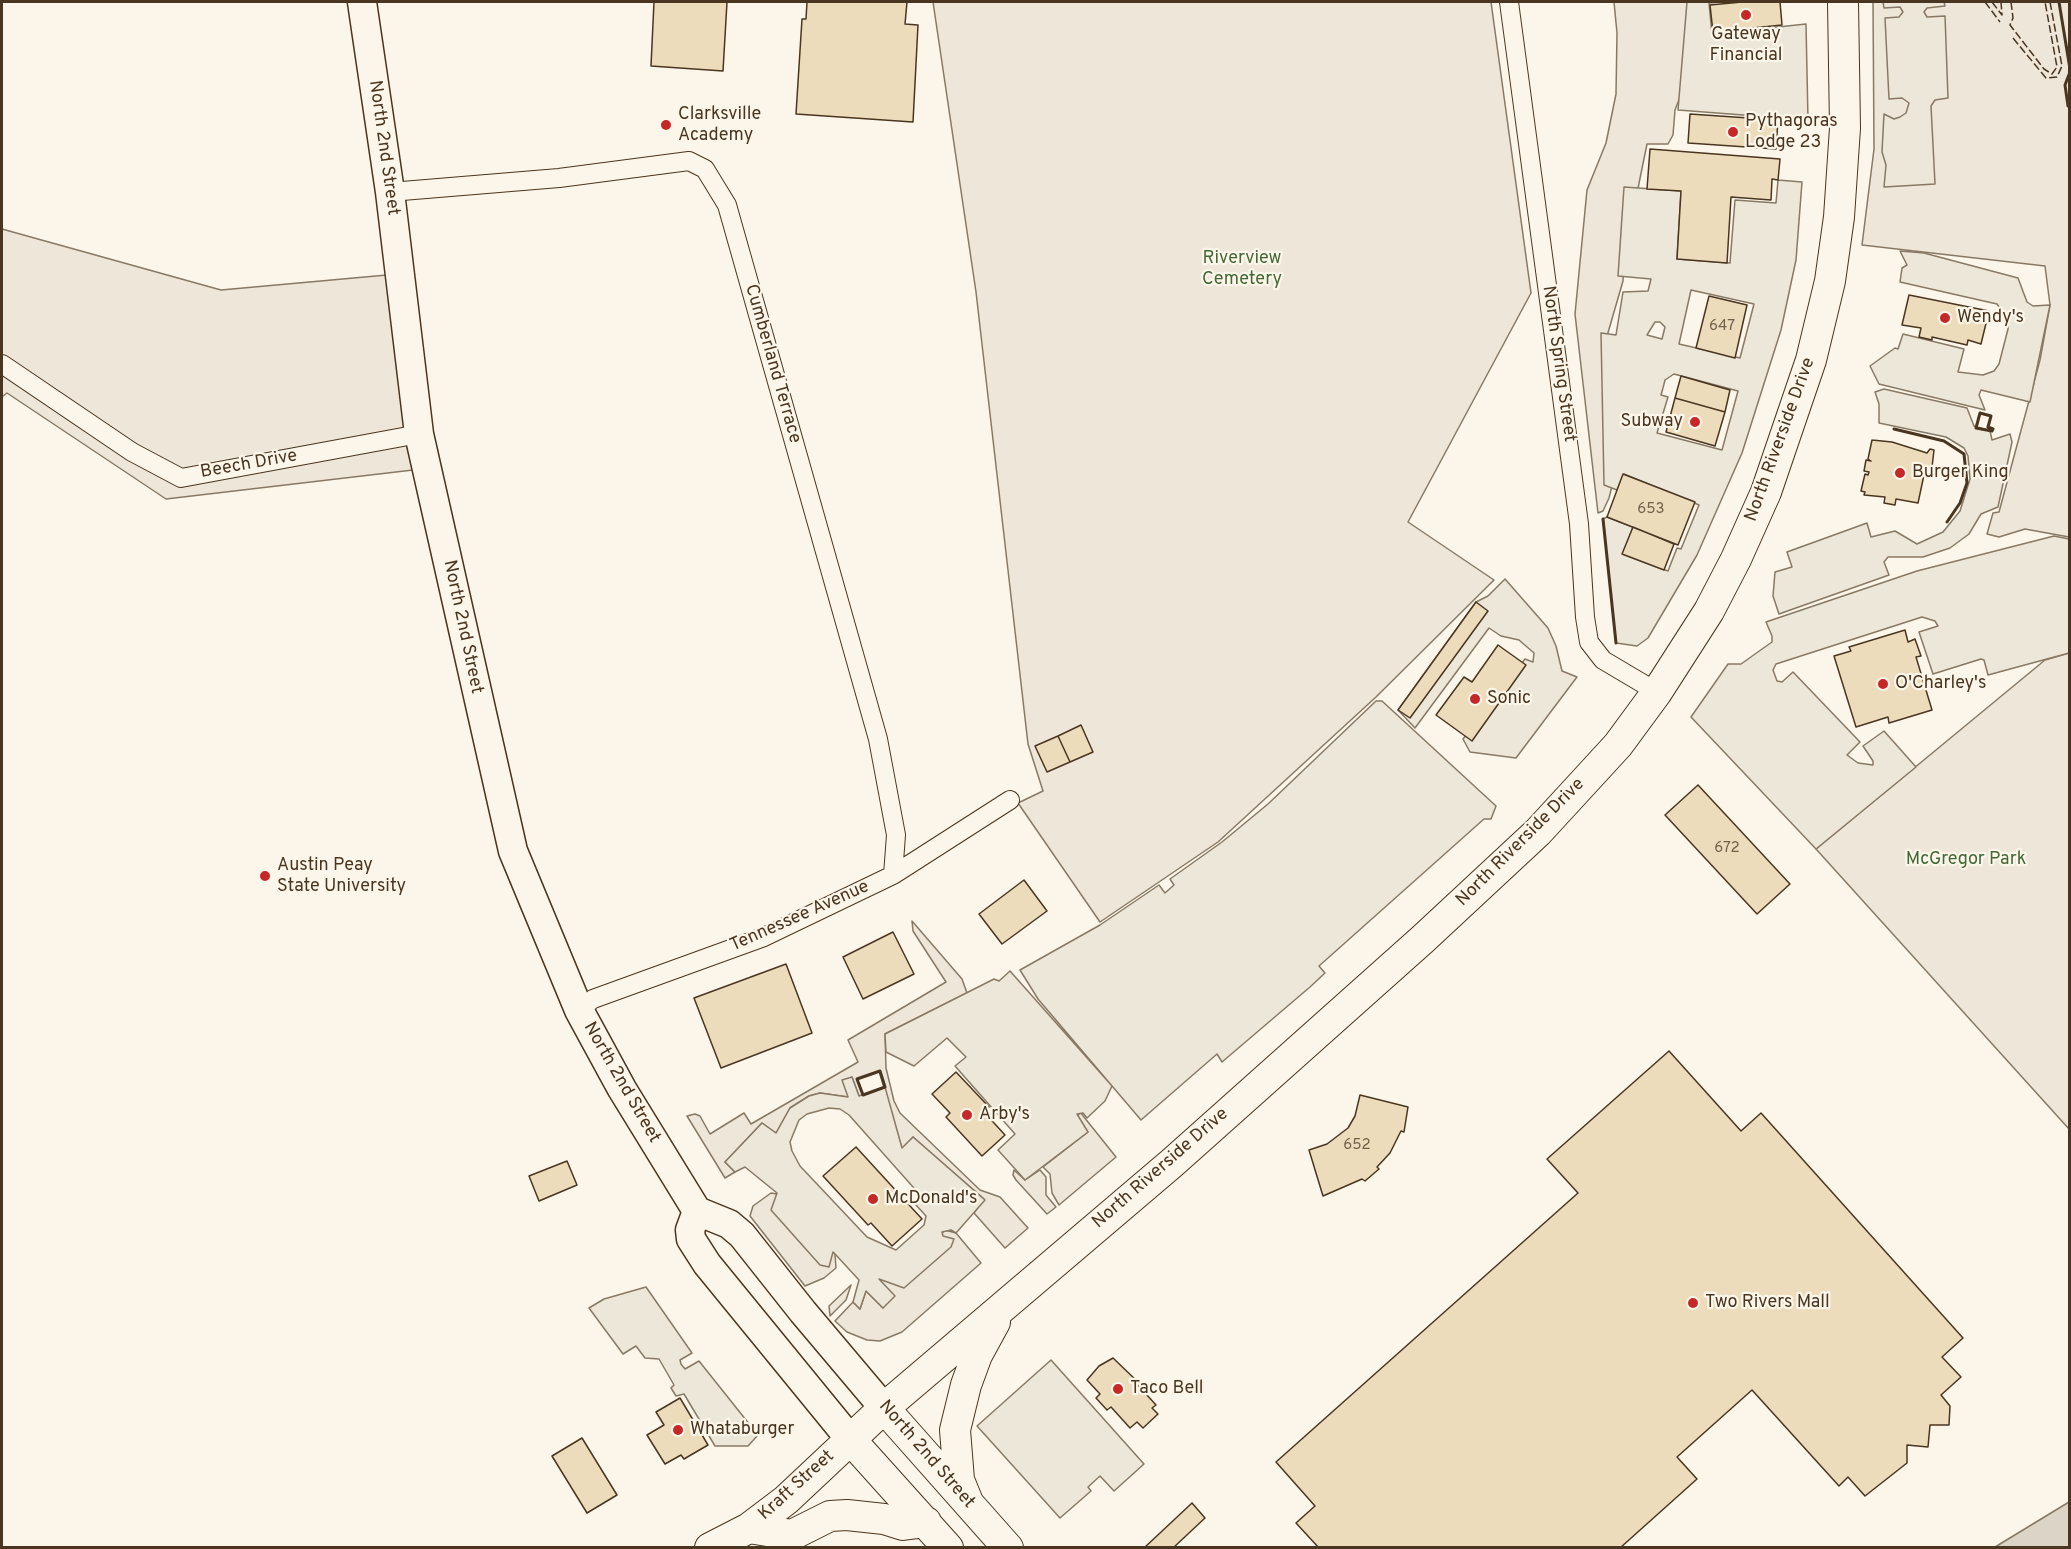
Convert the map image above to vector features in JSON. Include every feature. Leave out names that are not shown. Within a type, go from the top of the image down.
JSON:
[{"type":"highway","name":"North Riverside Drive","points":[[850,1438],[1172,1163],[1538,832],[1618,745],[1657,692],[1709,611],[1736,559],[1766,492],[1811,360],[1830,281],[1839,217],[1845,128],[1843,2]]},
{"type":"highway","points":[[968,1502],[959,1480],[955,1456],[958,1412],[977,1355],[1004,1307]]},
{"type":"highway","name":"North 2nd Street","points":[[884,1408],[1008,1548]]},
{"type":"highway","points":[[850,1438],[948,1548]]},
{"type":"highway","name":"Kraft Street","points":[[710,1548],[749,1528],[786,1500],[850,1438]]},
{"type":"highway","points":[[749,1528],[792,1535],[830,1516],[847,1515],[884,1519],[903,1525],[926,1522]]},
{"type":"main road","name":"North 2nd Street","points":[[362,2],[390,192],[419,434],[513,851],[579,1010],[622,1089],[697,1211],[729,1224],[742,1235],[802,1312],[884,1408]]},
{"type":"main road","points":[[697,1211],[690,1230],[691,1239],[707,1264],[850,1438]]},
{"type":"street","name":"North Spring Street","points":[[1509,2],[1579,524],[1585,617],[1589,642],[1603,660],[1657,692]]},
{"type":"street","name":"Cumberland Terrace","points":[[390,192],[559,178],[689,161],[705,169],[727,205],[878,739],[896,835],[893,875]]},
{"type":"street","name":"Beech Drive","points":[[2,364],[132,452],[181,478],[419,434]]},
{"type":"street","name":"Tennessee Avenue","points":[[579,1010],[594,999],[764,937],[893,875],[1010,800]]},
{"type":"green space","name":"Riverview Cemetery","points":[[933,2],[1491,2],[1531,293],[1408,522],[1494,580],[1376,697],[1218,842],[1100,922],[1018,803],[1043,791],[1028,744],[976,292]]},
{"type":"green space","points":[[1614,2],[1691,2],[1687,79],[1675,110],[1673,135],[1668,144],[1647,144],[1624,257],[1623,281],[1605,343],[1613,482],[1603,511],[1598,513],[1575,314],[1587,190],[1606,143],[1616,94],[1617,33]]},
{"type":"green space","points":[[1873,2],[2069,2],[2069,537],[2025,529],[1999,537],[1987,534],[1993,513],[1999,512],[2040,360],[2050,305],[2045,266],[1862,245],[1874,149]]},
{"type":"green space","points":[[2,229],[221,290],[409,273],[430,468],[166,499],[7,393],[2,397]]},
{"type":"green space","name":"McGregor Park","points":[[2070,653],[2069,1129],[1816,849],[2045,660]]},
{"type":"green space","points":[[912,921],[962,979],[967,993],[885,1034],[886,1068],[894,1101],[900,1113],[980,1190],[1000,1197],[1028,1228],[1005,1248],[974,1213],[984,1199],[913,1137],[902,1149],[879,1071],[857,1079],[863,1095],[859,1096],[852,1077],[848,1097],[820,1093],[809,1096],[790,1108],[776,1133],[762,1123],[725,1162],[735,1172],[725,1178],[687,1116],[695,1114],[700,1116],[710,1134],[744,1113],[751,1124],[858,1062],[848,1040],[946,982],[913,931]]},
{"type":"green space","points":[[1080,1112],[1116,1157],[1059,1205],[1052,1193],[1050,1174],[1043,1167],[1088,1132],[1077,1118]]},
{"type":"green space","points":[[1014,1170],[1025,1180],[1040,1170],[1046,1177],[1046,1195],[1056,1207],[1047,1214],[1016,1180],[1013,1175]]},
{"type":"green space","points":[[771,1193],[777,1194],[835,1254],[836,1268],[824,1278],[805,1286],[750,1216],[753,1206]]},
{"type":"green space","points":[[945,1230],[956,1233],[981,1263],[902,1332],[880,1341],[867,1340],[847,1332],[835,1321],[853,1302],[860,1309],[866,1291],[883,1308],[879,1279],[942,1236]]},
{"type":"green space","points":[[851,1285],[846,1300],[830,1316],[829,1306]]},
{"type":"shaded area","points":[[1687,2],[1721,2],[1709,3],[1712,34],[1806,24],[1808,120],[1678,110]]},
{"type":"shaded area","points":[[1883,2],[1944,2],[1945,6],[1927,8],[1924,12],[1927,17],[1945,16],[1948,98],[1935,100],[1931,106],[1935,184],[1884,187],[1886,165],[1882,152],[1884,114],[1894,119],[1900,117],[1906,113],[1909,103],[1902,98],[1889,99],[1885,18],[1899,17],[1903,12],[1900,7],[1884,8]]},
{"type":"shaded area","points":[[1778,180],[1802,182],[1796,260],[1781,330],[1742,453],[1697,555],[1648,638],[1637,646],[1616,643],[1603,519],[1607,517],[1633,527],[1623,554],[1668,571],[1677,548],[1681,549],[1699,505],[1624,474],[1617,490],[1604,485],[1601,333],[1616,335],[1623,292],[1648,291],[1651,279],[1618,276],[1624,187],[1681,191],[1677,259],[1730,263],[1735,200],[1776,203]],"holes":[[[1691,290],[1754,304],[1740,358],[1679,344]],[[1655,322],[1660,322],[1665,327],[1662,339],[1647,335]],[[1674,374],[1738,391],[1722,450],[1657,433],[1668,397],[1661,395],[1665,380]]]},
{"type":"shaded area","points":[[1900,251],[1924,253],[2018,278],[2027,302],[2033,306],[2050,305],[2030,402],[1981,390],[1979,395],[1985,410],[1879,384],[1870,366],[1895,348],[1898,349],[1903,334],[1964,349],[1958,372],[1983,375],[1994,371],[1999,364],[2008,329],[2008,320],[1997,304],[1900,282],[1902,268],[1907,265]]},
{"type":"shaded area","points":[[1884,389],[1967,408],[1974,426],[1990,431],[1992,440],[2010,434],[2012,442],[1998,507],[1981,514],[1969,534],[1950,548],[1923,557],[1888,557],[1884,562],[1889,575],[1779,614],[1773,596],[1775,572],[1792,567],[1787,552],[1867,523],[1871,537],[1895,531],[1917,544],[1943,532],[1960,511],[1970,479],[1968,456],[1964,448],[1946,437],[1879,423],[1879,404],[1875,392]]},
{"type":"shaded area","points":[[2054,536],[2069,539],[2069,653],[1988,675],[1984,660],[1981,659],[1933,674],[1919,632],[1938,626],[1935,621],[1922,617],[1776,664],[1773,670],[1777,681],[1782,682],[1793,672],[1860,742],[1847,755],[1858,763],[1873,765],[1873,761],[1863,746],[1884,731],[1916,767],[1816,849],[1691,717],[1728,664],[1741,664],[1772,642],[1766,622],[1917,571]]},
{"type":"shaded area","points":[[1505,579],[1548,628],[1556,646],[1562,671],[1577,677],[1516,758],[1470,752],[1463,739],[1525,659],[1533,662],[1534,653],[1519,640],[1501,636],[1489,628],[1415,728],[1398,710],[1476,602],[1488,596]]},
{"type":"shaded area","points":[[1376,701],[1382,701],[1496,806],[1491,819],[1484,819],[1319,966],[1325,973],[1310,987],[1222,1062],[1217,1054],[1141,1120],[1038,999],[1020,970],[1100,925],[1159,885],[1165,893],[1174,885],[1170,879],[1222,842],[1268,804]]},
{"type":"shaded area","points":[[1010,971],[1112,1086],[1105,1101],[1087,1118],[1083,1113],[1077,1114],[1088,1132],[1025,1180],[998,1150],[1015,1134],[955,1066],[966,1057],[947,1038],[914,1066],[886,1052],[885,1034],[994,979],[999,981]]},
{"type":"shaded area","points":[[852,1077],[859,1096],[885,1087],[902,1148],[913,1137],[985,1200],[956,1233],[951,1230],[942,1232],[943,1236],[954,1239],[951,1247],[904,1288],[879,1279],[895,1296],[883,1308],[866,1291],[860,1309],[853,1302],[859,1280],[833,1252],[829,1267],[820,1265],[771,1210],[777,1193],[745,1167],[735,1172],[725,1162],[762,1123],[776,1133],[790,1108],[809,1096],[820,1093],[848,1097],[842,1080]],"holes":[[[829,1108],[840,1109],[849,1115],[921,1196],[916,1205],[926,1216],[924,1225],[896,1250],[867,1237],[800,1166],[792,1151],[790,1142],[799,1120],[807,1114]]]},
{"type":"shaded area","points":[[646,1287],[692,1353],[680,1360],[681,1364],[685,1369],[699,1361],[758,1435],[748,1446],[715,1446],[684,1394],[676,1396],[671,1388],[674,1385],[659,1359],[645,1358],[636,1346],[623,1354],[589,1308],[604,1299]]},
{"type":"shaded area","points":[[1051,1360],[1144,1464],[1114,1491],[1100,1476],[1088,1487],[1091,1491],[1060,1518],[977,1426]]},
{"type":"shaded area","points":[[2069,1502],[2069,1547],[1995,1547]]},
{"type":"building","points":[[654,2],[727,2],[723,71],[651,66]]},
{"type":"building","points":[[807,2],[907,2],[905,24],[918,25],[913,122],[796,114],[802,19],[806,19]]},
{"type":"building","name":"Gateway Financial","points":[[1780,2],[1782,25],[1713,32],[1710,5]]},
{"type":"building","name":"Pythagoras Lodge 23","points":[[1690,114],[1778,120],[1776,149],[1688,143]]},
{"type":"building","points":[[1650,149],[1780,159],[1778,180],[1772,179],[1771,200],[1731,197],[1727,263],[1677,259],[1681,191],[1647,189]]},
{"type":"building","name":"Wendy's","points":[[1909,295],[1989,311],[1981,344],[1968,340],[1967,345],[1932,337],[1932,340],[1919,337],[1921,328],[1902,325]]},
{"type":"building","points":[[1709,296],[1747,305],[1735,358],[1696,348]]},
{"type":"building","points":[[1681,376],[1730,390],[1725,412],[1675,398]]},
{"type":"building","name":"Subway","points":[[1675,398],[1725,412],[1715,446],[1666,432]]},
{"type":"building","name":"Burger King","points":[[1872,440],[1892,442],[1927,453],[1930,449],[1934,450],[1931,476],[1924,475],[1918,503],[1896,499],[1895,505],[1884,503],[1885,497],[1864,495],[1865,492],[1861,491],[1865,474],[1868,475],[1869,472],[1864,471],[1866,460],[1871,461],[1868,459]]},
{"type":"building","points":[[1623,474],[1695,502],[1678,545],[1607,517]]},
{"type":"building","points":[[1633,527],[1674,544],[1664,570],[1622,554]]},
{"type":"building","name":"Sonic","points":[[1476,602],[1488,611],[1410,718],[1398,710]]},
{"type":"building","name":"O'Charley's","points":[[1905,630],[1908,642],[1915,639],[1921,656],[1916,657],[1932,710],[1889,723],[1888,717],[1856,727],[1834,656],[1851,651],[1849,647]]},
{"type":"building","name":"Sonic","points":[[1498,645],[1526,665],[1472,741],[1436,715],[1464,677],[1472,682]]},
{"type":"building","points":[[1081,725],[1093,752],[1070,762],[1058,736]]},
{"type":"building","points":[[1058,736],[1070,762],[1047,772],[1035,746]]},
{"type":"building","points":[[1698,785],[1790,884],[1757,914],[1665,815]]},
{"type":"building","points":[[1024,880],[1047,911],[1002,944],[979,914]]},
{"type":"building","points":[[893,932],[914,974],[863,999],[843,957]]},
{"type":"building","points":[[786,964],[812,1033],[721,1068],[694,998]]},
{"type":"building","name":"Two Rivers Mall","points":[[1669,1051],[1741,1131],[1761,1113],[1963,1338],[1942,1357],[1961,1377],[1941,1395],[1950,1406],[1949,1425],[1930,1425],[1928,1447],[1907,1445],[1907,1463],[1865,1496],[1848,1477],[1839,1486],[1752,1390],[1677,1457],[1697,1479],[1620,1548],[1319,1548],[1296,1523],[1315,1506],[1276,1462],[1578,1193],[1547,1159]]},
{"type":"building","name":"Arby's","points":[[956,1072],[989,1107],[984,1112],[1005,1135],[982,1156],[946,1117],[950,1113],[932,1094]]},
{"type":"building","points":[[1360,1095],[1408,1107],[1404,1132],[1401,1131],[1390,1153],[1377,1167],[1379,1169],[1365,1181],[1362,1179],[1323,1196],[1309,1150],[1327,1144],[1348,1128],[1355,1116]]},
{"type":"building","name":"McDonald's","points":[[856,1147],[922,1219],[892,1246],[871,1223],[868,1225],[823,1176]]},
{"type":"building","points":[[567,1161],[577,1185],[539,1201],[529,1176]]},
{"type":"building","name":"Taco Bell","points":[[1113,1358],[1138,1382],[1136,1383],[1156,1405],[1152,1408],[1158,1414],[1143,1428],[1137,1422],[1130,1428],[1111,1407],[1107,1410],[1096,1398],[1100,1394],[1087,1380],[1099,1366]]},
{"type":"building","name":"Whataburger","points":[[680,1398],[708,1445],[684,1459],[681,1455],[665,1464],[647,1435],[664,1425],[656,1412]]},
{"type":"building","points":[[582,1438],[617,1495],[587,1513],[552,1456]]},
{"type":"building","points":[[1192,1503],[1205,1518],[1173,1548],[1144,1548]]},
{"type":"fence","points":[[1985,2],[2000,22]]},
{"type":"fence","points":[[1992,2],[2002,15],[2001,2]]},
{"type":"fence","points":[[2011,2],[2013,18],[2010,25],[2044,69],[2052,74],[2057,67],[2045,2]]},
{"type":"fence","points":[[2013,38],[2046,78],[2057,77],[2062,66],[2050,2]]},
{"type":"wall","points":[[2059,2],[2070,69]]},
{"type":"wall","points":[[2068,106],[2065,85],[2070,72]]},
{"type":"wall","points":[[1980,413],[1991,416],[1988,427],[1993,429],[1992,431],[1976,428],[1980,413]]},
{"type":"wall","points":[[1894,429],[1944,441],[1964,454],[1967,483],[1960,503],[1947,522]]},
{"type":"wall","points":[[1603,519],[1616,643]]},
{"type":"wall","points":[[880,1071],[885,1087],[863,1095],[857,1079],[880,1071]]},
{"type":"place","name":"Gateway Financial","points":[[1746,15]]},
{"type":"place","name":"Clarksville Academy","points":[[666,125]]},
{"type":"place","name":"Pythagoras Lodge 23","points":[[1733,132]]},
{"type":"place","name":"Wendy's","points":[[1945,318]]},
{"type":"place","name":"Subway","points":[[1695,422]]},
{"type":"place","name":"Burger King","points":[[1900,473]]},
{"type":"place","name":"O'Charley's","points":[[1883,684]]},
{"type":"place","name":"Sonic","points":[[1475,699]]},
{"type":"place","name":"Austin Peay State University","points":[[265,876]]},
{"type":"place","name":"Arby's","points":[[967,1115]]},
{"type":"place","name":"McDonald's","points":[[873,1199]]},
{"type":"place","name":"Two Rivers Mall","points":[[1693,1303]]},
{"type":"place","name":"Taco Bell","points":[[1118,1389]]},
{"type":"place","name":"Whataburger","points":[[678,1430]]}]
